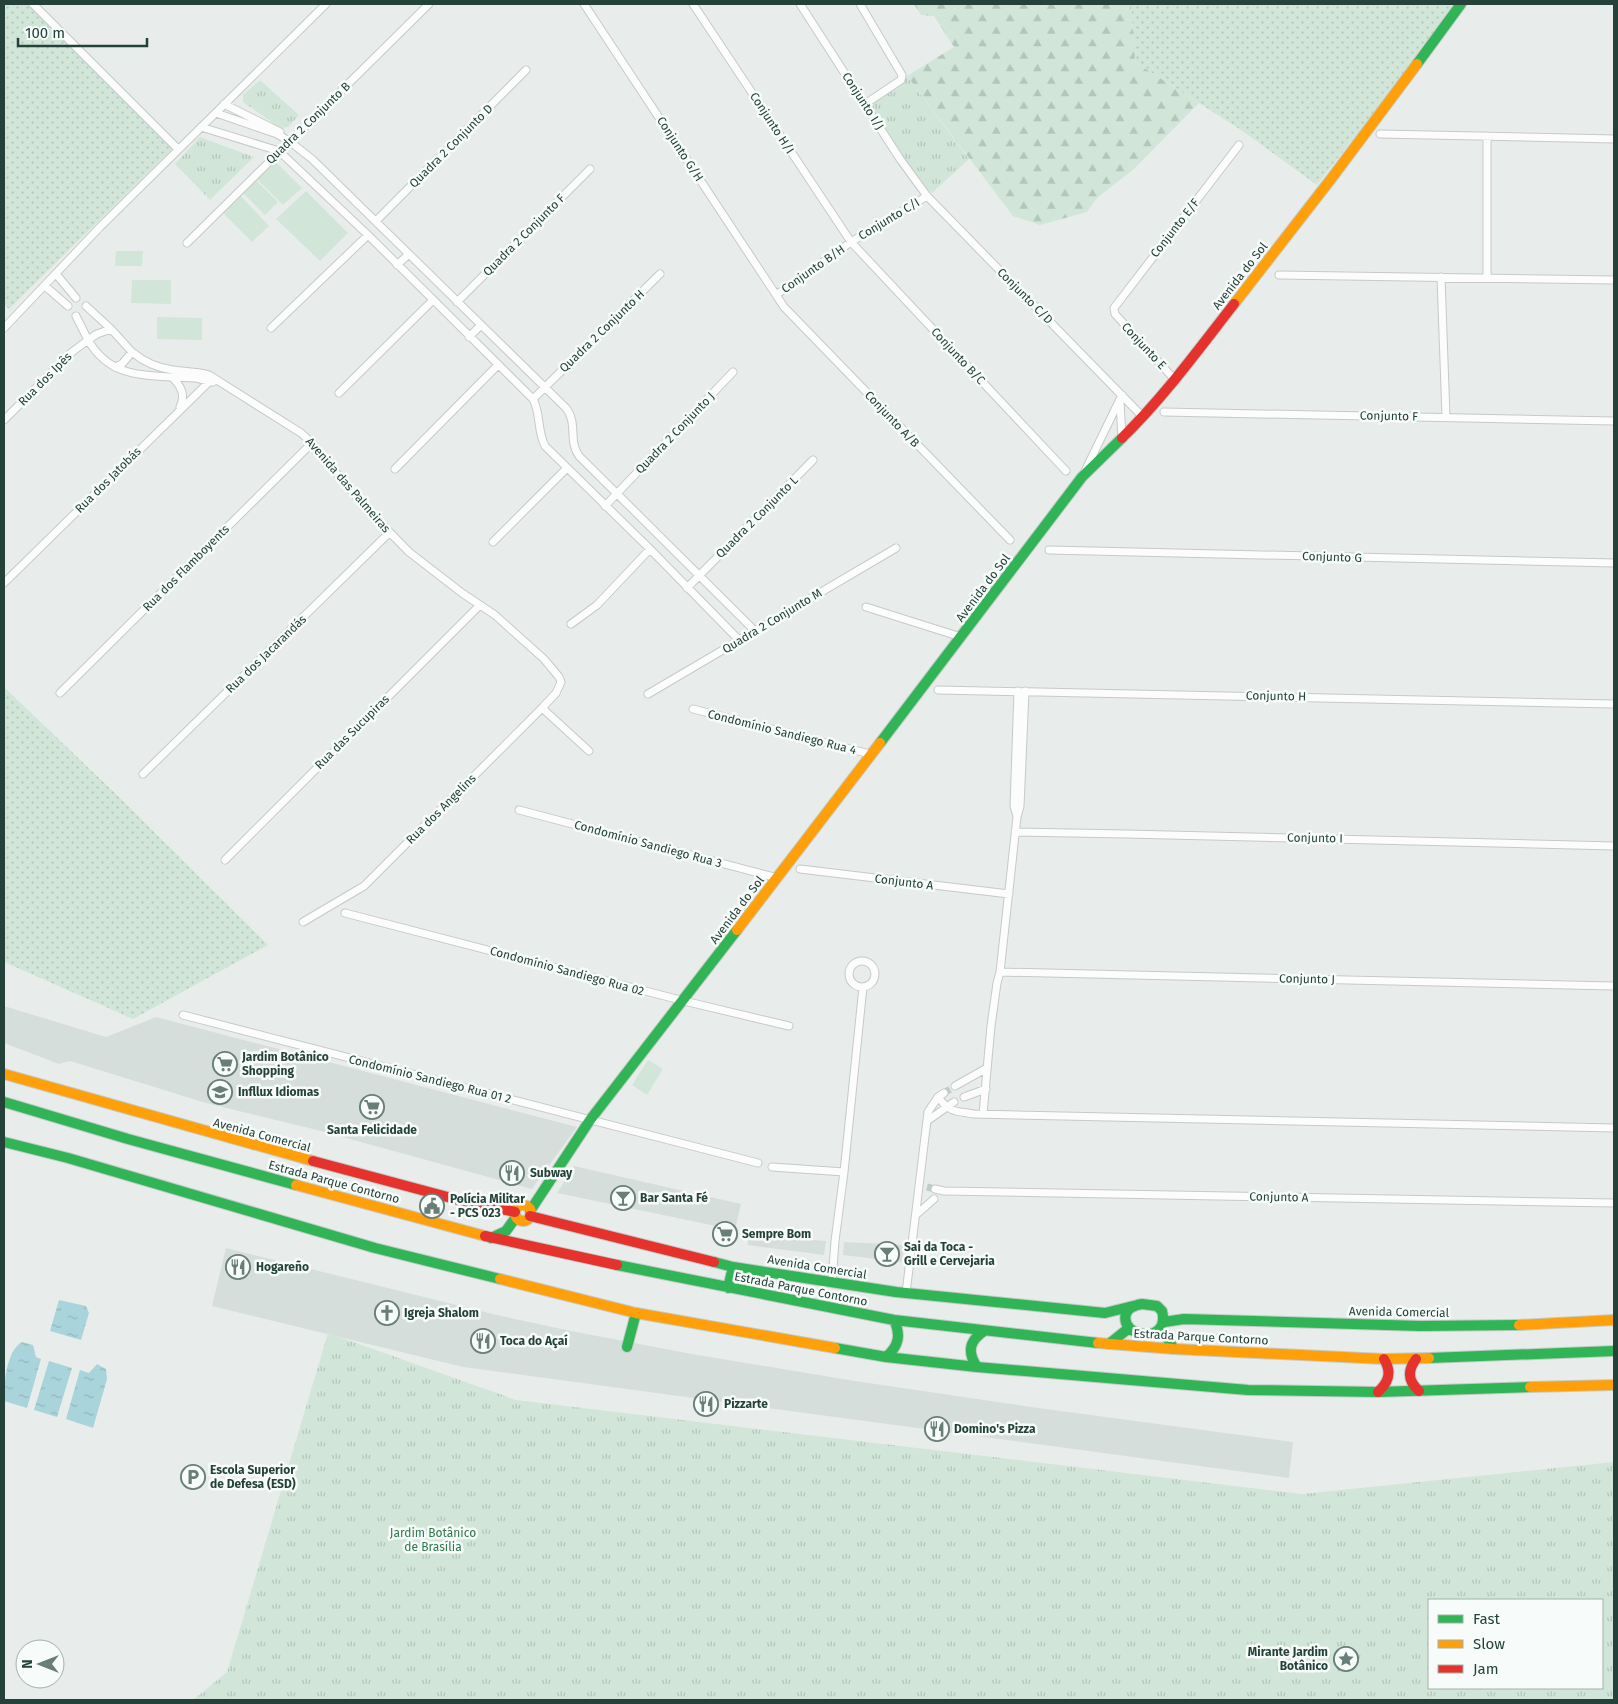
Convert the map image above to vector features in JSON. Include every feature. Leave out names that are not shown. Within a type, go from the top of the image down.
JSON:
[{"type":"main road","name":"Avenida do Sol","points":[[490,1238],[505,1233],[522,1218],[538,1198],[590,1120],[684,1001],[1082,477],[1143,417],[1175,380],[1331,179],[1461,4]]},
{"type":"main road","name":"Avenida Comercial","points":[[4,1074],[270,1150],[522,1218],[733,1266],[906,1293],[1105,1313],[1126,1322],[1142,1334],[1149,1334],[1162,1325],[1184,1319],[1420,1326],[1492,1326],[1614,1320]]},
{"type":"main road","name":"Estrada Parque Contorno","points":[[4,1102],[147,1144],[490,1238],[728,1288],[894,1320],[1109,1344],[1384,1359],[1614,1351]]},
{"type":"main road","points":[[4,1142],[77,1160],[375,1248],[636,1313],[886,1357],[976,1367],[1248,1390],[1378,1392],[1614,1385]]},
{"type":"main road","points":[[522,1218],[523,1246]]},
{"type":"main road","points":[[728,1288],[733,1266]]},
{"type":"main road","name":"Avenida Comercial","points":[[1105,1313],[1150,1304],[1162,1311],[1184,1319]]},
{"type":"main road","points":[[1109,1344],[1126,1322],[1127,1311],[1133,1306]]},
{"type":"main road","points":[[1162,1311],[1162,1325],[1174,1349]]},
{"type":"main road","points":[[627,1347],[636,1313]]},
{"type":"main road","points":[[886,1357],[898,1345],[900,1336],[894,1320]]},
{"type":"main road","points":[[976,1367],[970,1353],[970,1346],[975,1336],[984,1331]]},
{"type":"main road","points":[[1378,1392],[1385,1387],[1389,1380],[1390,1372],[1384,1359]]},
{"type":"main road","points":[[1416,1359],[1411,1365],[1409,1373],[1410,1380],[1419,1391]]},
{"type":"street","points":[[33,4],[178,149]]},
{"type":"street","points":[[4,328],[100,227],[326,4]]},
{"type":"street","name":"Quadra 2 Conjunto B","points":[[186,243],[428,4]]},
{"type":"street","name":"Conjunto G/H","points":[[584,4],[776,295]]},
{"type":"street","name":"Conjunto H/I","points":[[693,4],[851,242]]},
{"type":"street","name":"Conjunto I/J","points":[[800,4],[900,159],[927,196]]},
{"type":"street","points":[[860,4],[902,75],[900,80],[865,104]]},
{"type":"street","name":"Quadra 2 Conjunto D","points":[[376,221],[526,70]]},
{"type":"street","points":[[224,104],[274,128],[312,159],[571,414],[576,451],[756,631]]},
{"type":"street","points":[[216,113],[290,140]]},
{"type":"street","points":[[201,127],[279,151],[368,235],[532,399],[537,410],[540,433],[545,446],[739,640]]},
{"type":"street","points":[[1380,134],[1614,139]]},
{"type":"street","points":[[1487,136],[1487,278]]},
{"type":"street","name":"Conjunto E/F","points":[[1114,312],[1115,305],[1239,145]]},
{"type":"street","name":"Quadra 2 Conjunto F","points":[[457,302],[590,169]]},
{"type":"street","name":"Conjunto C/I","points":[[851,242],[927,196]]},
{"type":"street","name":"Conjunto C/D","points":[[927,196],[1121,398],[1143,417]]},
{"type":"street","points":[[271,328],[368,235]]},
{"type":"street","name":"Conjunto B/H","points":[[776,295],[851,242]]},
{"type":"street","name":"Conjunto B/C","points":[[851,242],[1066,471]]},
{"type":"street","points":[[397,265],[409,254]]},
{"type":"street","points":[[45,286],[67,305],[74,297],[56,274]]},
{"type":"street","name":"Quadra 2 Conjunto H","points":[[532,399],[660,274]]},
{"type":"street","points":[[1279,275],[1614,280]]},
{"type":"street","points":[[1441,277],[1446,417]]},
{"type":"street","name":"Conjunto A/B","points":[[776,295],[795,319],[1010,540]]},
{"type":"street","points":[[339,393],[432,301]]},
{"type":"street","name":"Avenida das Palmeiras","points":[[86,306],[142,360],[157,367],[192,371],[211,380],[287,424],[312,443],[362,504],[389,533],[433,572],[496,615],[544,659],[559,677]]},
{"type":"street","name":"Conjunto E","points":[[1114,312],[1175,380]]},
{"type":"street","name":"Avenida das Palmeiras","points":[[76,316],[97,354],[115,368],[134,374],[211,380]]},
{"type":"street","points":[[470,337],[481,325]]},
{"type":"street","points":[[88,340],[97,334],[111,329]]},
{"type":"street","name":"Rua dos Ipês","points":[[4,420],[72,352],[88,340]]},
{"type":"street","points":[[115,368],[122,364],[132,352]]},
{"type":"street","points":[[395,469],[498,366]]},
{"type":"street","name":"Quadra 2 Conjunto J","points":[[605,506],[733,372]]},
{"type":"street","points":[[172,377],[180,387],[183,402]]},
{"type":"street","points":[[179,410],[183,402],[211,380]]},
{"type":"street","name":"Rua dos Jatobás","points":[[4,582],[211,380]]},
{"type":"street","points":[[1082,477],[1121,398]]},
{"type":"street","points":[[1106,431],[1107,438],[1118,442],[1121,398]]},
{"type":"street","name":"Conjunto F","points":[[1164,412],[1614,421]]},
{"type":"street","name":"Rua dos Flamboyents","points":[[60,693],[312,443]]},
{"type":"street","name":"Quadra 2 Conjunto L","points":[[686,588],[813,460]]},
{"type":"street","points":[[493,542],[567,468]]},
{"type":"street","name":"Rua dos Jacarandás","points":[[143,774],[389,533]]},
{"type":"street","name":"Quadra 2 Conjunto M","points":[[648,694],[896,548]]},
{"type":"street","points":[[571,624],[597,605],[650,550]]},
{"type":"street","name":"Conjunto G","points":[[1049,550],[1614,563]]},
{"type":"street","name":"Rua das Sucupiras","points":[[225,860],[480,605]]},
{"type":"street","points":[[866,607],[962,637]]},
{"type":"street","name":"Rua dos Angelins","points":[[303,922],[364,886],[542,708],[559,688],[559,677]]},
{"type":"street","name":"Conjunto H","points":[[938,690],[1614,704]]},
{"type":"street","points":[[983,1114],[986,1068],[997,982],[1000,972],[1017,816],[1020,806],[1021,691]]},
{"type":"street","points":[[542,708],[589,751]]},
{"type":"street","name":"Condomínio Sandiego Rua 4","points":[[693,709],[870,754]]},
{"type":"street","name":"Condomínio Sandiego Rua 3","points":[[519,810],[778,878]]},
{"type":"street","name":"Conjunto I","points":[[1015,832],[1614,846]]},
{"type":"street","name":"Conjunto A","points":[[800,869],[1009,894]]},
{"type":"street","name":"Condomínio Sandiego Rua 02","points":[[345,913],[684,1001],[789,1026]]},
{"type":"street","name":"Conjunto J","points":[[1000,972],[1614,986]]},
{"type":"street","points":[[832,1282],[863,987]]},
{"type":"street","name":"Condomínio Sandiego Rua 01 2","points":[[183,1015],[758,1163]]},
{"type":"street","points":[[956,1086],[986,1068]]},
{"type":"street","points":[[964,1097],[986,1089]]},
{"type":"street","points":[[906,1293],[917,1214],[923,1186],[928,1112],[941,1095],[945,1107],[952,1111],[983,1114],[1614,1128]]},
{"type":"street","points":[[927,1121],[954,1102]]},
{"type":"street","points":[[772,1167],[844,1172]]},
{"type":"street","name":"Conjunto A","points":[[935,1189],[944,1191],[1614,1202]]},
{"type":"street","points":[[917,1214],[944,1191]]},
{"type":"shaded area","points":[[4,1006],[106,1037],[156,1017],[577,1127],[532,1189],[317,1130],[206,1103],[70,1061],[59,1064],[4,1043]]},
{"type":"shaded area","points":[[574,1166],[741,1204],[735,1230],[557,1193]]},
{"type":"shaded area","points":[[750,1235],[826,1241],[824,1255],[747,1245]]},
{"type":"shaded area","points":[[844,1242],[904,1245],[902,1262],[843,1255]]},
{"type":"shaded area","points":[[226,1248],[497,1315],[692,1354],[1031,1407],[1293,1442],[1289,1478],[463,1367],[212,1306]]},
{"type":"green space","points":[[4,4],[29,4],[175,146],[9,309],[4,304]]},
{"type":"green space","points":[[914,4],[1131,4],[1135,62],[1199,103],[1134,169],[1097,198],[1087,212],[1040,225],[1013,216],[907,76],[954,47],[934,16],[921,15]]},
{"type":"green space","points":[[1131,4],[1459,4],[1317,185],[1241,130],[1135,62]]},
{"type":"green space","points":[[907,76],[969,159],[932,193],[921,183],[870,105],[877,97]]},
{"type":"green space","points":[[260,80],[299,115],[288,127],[281,128],[243,102],[243,95]]},
{"type":"green space","points":[[200,137],[254,157],[210,200],[175,164]]},
{"type":"green space","points":[[274,160],[302,188],[283,205],[256,178]]},
{"type":"green space","points":[[255,179],[278,202],[265,215],[241,191]]},
{"type":"green space","points":[[306,191],[348,233],[320,261],[276,219]]},
{"type":"green space","points":[[240,195],[269,226],[252,242],[222,212]]},
{"type":"green space","points":[[116,251],[143,251],[142,266],[115,266]]},
{"type":"green space","points":[[132,280],[171,280],[171,304],[131,303]]},
{"type":"green space","points":[[157,317],[202,318],[202,340],[157,339]]},
{"type":"green space","points":[[4,687],[118,796],[268,945],[133,1019],[4,962]]},
{"type":"green space","points":[[648,1060],[663,1069],[647,1095],[632,1085]]},
{"type":"green space","name":"Jardim Botânico de Brasília","points":[[328,1333],[516,1400],[1302,1494],[1614,1462],[1614,1700],[193,1700],[227,1672]]},
{"type":"water","points":[[59,1300],[86,1306],[89,1313],[81,1340],[50,1331]]},
{"type":"water","points":[[22,1342],[33,1345],[36,1357],[41,1359],[27,1408],[4,1401],[5,1377],[9,1360],[17,1346]]},
{"type":"water","points":[[49,1361],[72,1368],[57,1417],[34,1410]]},
{"type":"water","points":[[97,1364],[106,1369],[107,1379],[93,1428],[66,1419],[80,1370],[89,1373]]},
{"type":"tunnel","points":[[944,1093],[955,1086]]},
{"type":"tunnel","points":[[927,1187],[935,1189]]},
{"type":"traffic: fast","points":[[1417,64],[1461,4]]},
{"type":"traffic: fast","points":[[880,743],[1082,477],[1122,438]]},
{"type":"traffic: fast","points":[[530,1211],[590,1120],[737,930]]},
{"type":"traffic: fast","points":[[4,1102],[128,1139],[296,1185]]},
{"type":"traffic: fast","points":[[4,1142],[68,1158],[375,1248],[500,1279]]},
{"type":"traffic: fast","points":[[491,1238],[506,1231],[516,1217]]},
{"type":"traffic: fast","points":[[714,1262],[733,1267],[896,1292],[1105,1313],[1133,1306]]},
{"type":"traffic: fast","points":[[617,1265],[894,1320],[1098,1343]]},
{"type":"traffic: fast","points":[[728,1288],[733,1267]]},
{"type":"traffic: fast","points":[[1142,1304],[1157,1306],[1162,1311],[1163,1322],[1159,1329],[1153,1333],[1137,1333],[1126,1322],[1128,1310],[1142,1304]]},
{"type":"traffic: fast","points":[[627,1347],[636,1313]]},
{"type":"traffic: fast","points":[[1164,1322],[1184,1319],[1420,1326],[1519,1325]]},
{"type":"traffic: fast","points":[[886,1357],[894,1349],[898,1340],[898,1331],[894,1320]]},
{"type":"traffic: fast","points":[[1109,1344],[1129,1328]]},
{"type":"traffic: fast","points":[[1161,1329],[1174,1349]]},
{"type":"traffic: fast","points":[[977,1367],[972,1356],[971,1347],[975,1339],[984,1331]]},
{"type":"traffic: fast","points":[[835,1348],[886,1357],[977,1367],[1248,1390],[1378,1392],[1530,1387]]},
{"type":"traffic: fast","points":[[1429,1358],[1614,1351]]},
{"type":"traffic: slow","points":[[1234,304],[1417,64]]},
{"type":"traffic: slow","points":[[737,930],[880,743]]},
{"type":"traffic: slow","points":[[4,1074],[313,1161]]},
{"type":"traffic: slow","points":[[296,1185],[485,1236]]},
{"type":"traffic: slow","points":[[523,1205],[529,1207],[531,1213],[529,1219],[523,1221],[517,1219],[515,1213],[517,1207],[523,1205]]},
{"type":"traffic: slow","points":[[500,1279],[636,1313],[835,1348]]},
{"type":"traffic: slow","points":[[1519,1325],[1614,1320]]},
{"type":"traffic: slow","points":[[1098,1343],[1174,1349],[1384,1359],[1429,1358]]},
{"type":"traffic: slow","points":[[1530,1387],[1614,1385]]},
{"type":"traffic: jam","points":[[1122,438],[1166,390],[1234,304]]},
{"type":"traffic: jam","points":[[313,1161],[455,1199],[515,1212]]},
{"type":"traffic: jam","points":[[530,1216],[714,1262]]},
{"type":"traffic: jam","points":[[485,1236],[617,1265]]},
{"type":"traffic: jam","points":[[1378,1392],[1387,1381],[1389,1373],[1384,1359]]},
{"type":"traffic: jam","points":[[1416,1359],[1411,1368],[1410,1376],[1419,1391]]},
{"type":"place","name":"Jardim Botânico Shopping","points":[[225,1064]]},
{"type":"place","name":"Infllux Idiomas","points":[[220,1092]]},
{"type":"place","name":"Santa Felicidade","points":[[372,1107]]},
{"type":"place","name":"Subway","points":[[512,1173]]},
{"type":"place","name":"Bar Santa Fé","points":[[623,1198]]},
{"type":"place","name":"Polícia Militar - PCS 023","points":[[432,1206]]},
{"type":"place","name":"Sempre Bom","points":[[725,1234]]},
{"type":"place","name":"Sai da Toca - Grill e Cervejaria","points":[[887,1254]]},
{"type":"place","name":"Hogareño","points":[[238,1267]]},
{"type":"place","name":"Igreja Shalom","points":[[387,1313]]},
{"type":"place","name":"Toca do Açaí","points":[[483,1341]]},
{"type":"place","name":"Pizzarte","points":[[706,1404]]},
{"type":"place","name":"Domino's Pizza","points":[[937,1429]]},
{"type":"place","name":"Escola Superior de Defesa (ESD)","points":[[193,1477]]},
{"type":"place","name":"Mirante Jardim Botânico","points":[[1346,1659]]}]
